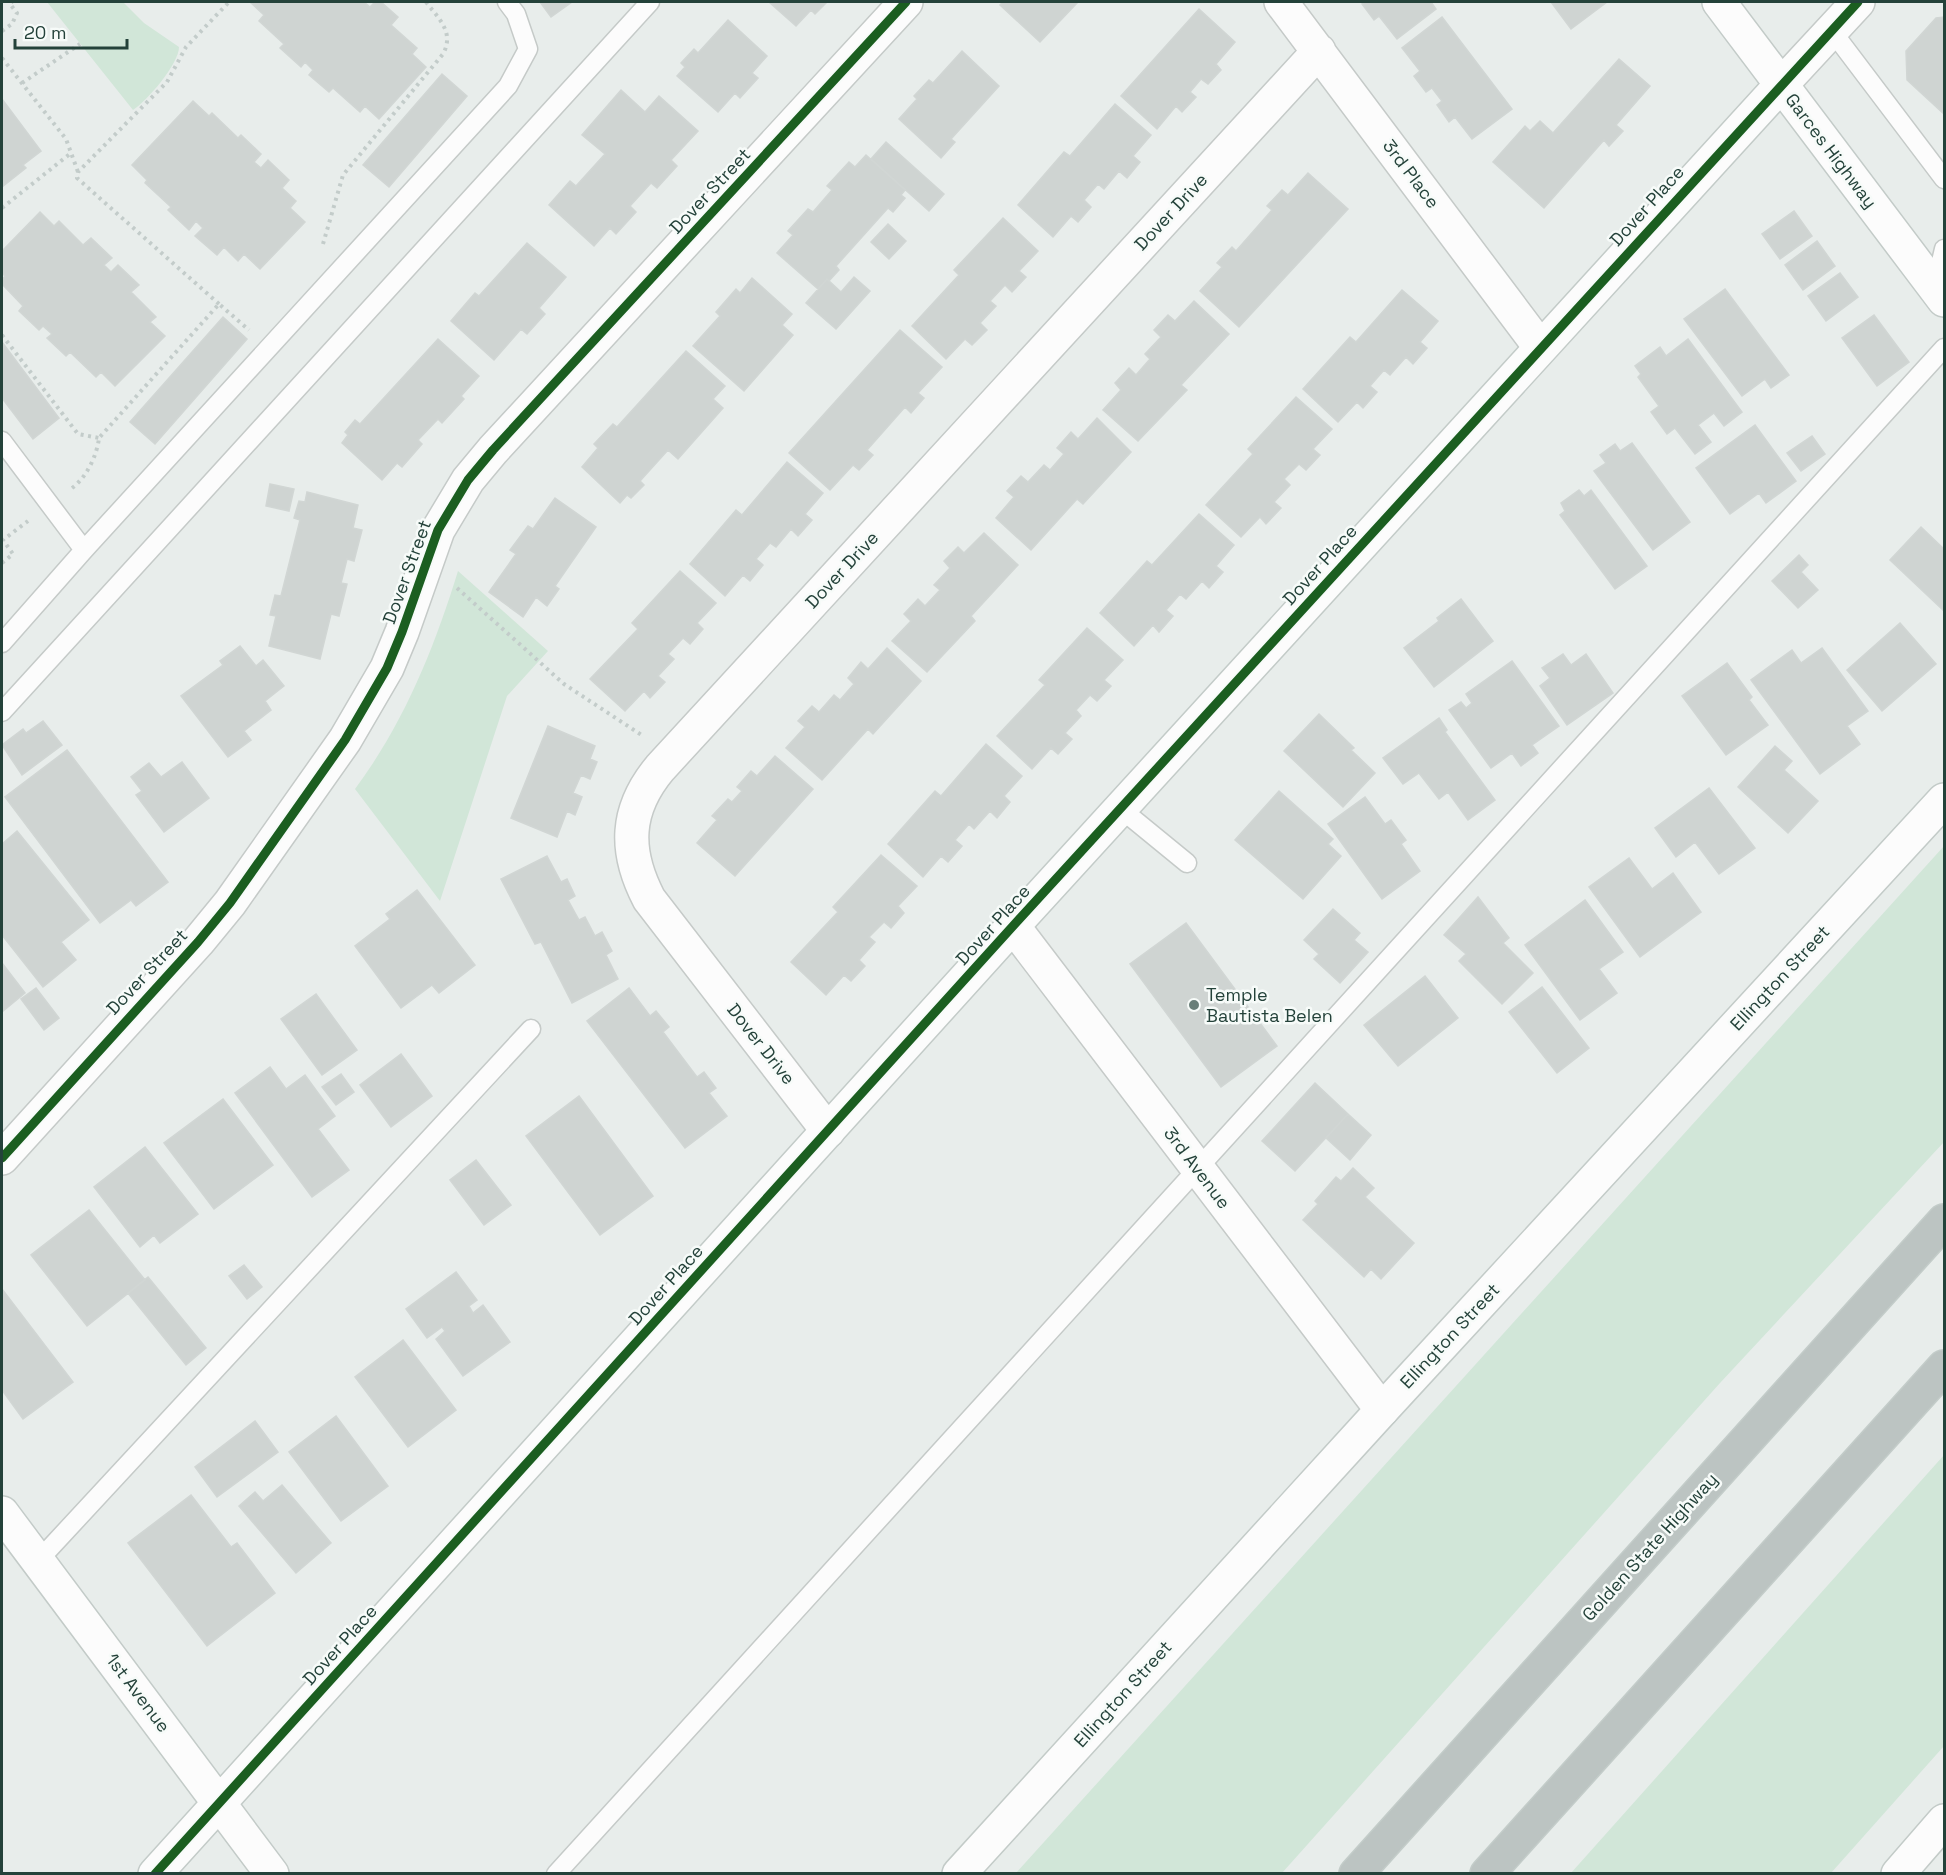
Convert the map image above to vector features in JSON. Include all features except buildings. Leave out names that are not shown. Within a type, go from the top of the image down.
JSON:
[{"type":"highway","name":"Golden State Highway","points":[[1356,1874],[1944,1221]]},
{"type":"highway","points":[[1487,1874],[1944,1367]]},
{"type":"street","name":"Dover Street","points":[[2,1158],[204,934],[257,866],[345,740],[387,668],[416,596],[438,530],[468,480],[493,450],[906,2]]},
{"type":"street","name":"3rd Place","points":[[1281,2],[1540,347]]},
{"type":"street","name":"Garces Highway","points":[[1719,2],[1940,293]]},
{"type":"street","name":"Dover Place","points":[[155,1874],[1013,926],[1540,347],[1858,2]]},
{"type":"street","name":"Dover Drive","points":[[828,1131],[649,899],[638,878],[631,843],[632,825],[642,794],[651,779],[676,751],[1318,51]]},
{"type":"street","name":"Ellington Street","points":[[959,1874],[1382,1410],[1944,800]]},
{"type":"street","name":"3rd Avenue","points":[[1013,926],[1382,1410]]},
{"type":"street","name":"1st Avenue","points":[[2,1513],[272,1874]]},
{"type":"street","points":[[1898,1874],[1944,1821]]},
{"type":"lane","points":[[2,643],[84,550],[508,86],[528,49],[516,14],[507,2]]},
{"type":"lane","points":[[2,712],[650,2]]},
{"type":"lane","points":[[1832,31],[1944,179]]},
{"type":"lane","points":[[1940,293],[1944,249]]},
{"type":"lane","points":[[556,1874],[1944,348]]},
{"type":"lane","points":[[2,441],[84,550]]},
{"type":"lane","points":[[1121,809],[1187,863]]},
{"type":"lane","points":[[38,1561],[531,1029]]},
{"type":"path","points":[[2,32],[16,19],[17,14],[10,2]]},
{"type":"path","points":[[78,172],[167,82],[186,47],[229,2]]},
{"type":"path","points":[[323,245],[343,175],[448,45],[446,28],[426,2]]},
{"type":"path","points":[[22,83],[80,44]]},
{"type":"path","points":[[2,58],[66,139],[78,172],[77,178],[254,334]]},
{"type":"path","points":[[2,208],[71,153]]},
{"type":"path","points":[[2,563],[13,554],[3,540],[78,483],[97,452],[99,438],[219,304]]},
{"type":"path","points":[[2,335],[78,434],[99,438]]},
{"type":"path","points":[[454,585],[564,684],[644,736]]},
{"type":"green space","points":[[47,2],[123,2],[144,23],[179,47],[178,54],[161,82],[133,110]]},
{"type":"green space","points":[[458,571],[548,651],[507,696],[440,901],[355,789],[373,764],[403,712],[439,629]]},
{"type":"green space","points":[[1944,846],[1944,1142],[1720,1383],[1282,1873],[1016,1873]]},
{"type":"green space","points":[[1944,1455],[1944,1746],[1831,1873],[1571,1873]]},
{"type":"cycle path","points":[[2,1158],[198,942],[230,903],[345,740],[387,668],[438,530],[468,480],[493,450],[906,2]]},
{"type":"cycle path","points":[[155,1874],[1013,926],[1858,2]]},
{"type":"place","name":"Temple Bautista Belen","points":[[1194,1005]]}]
